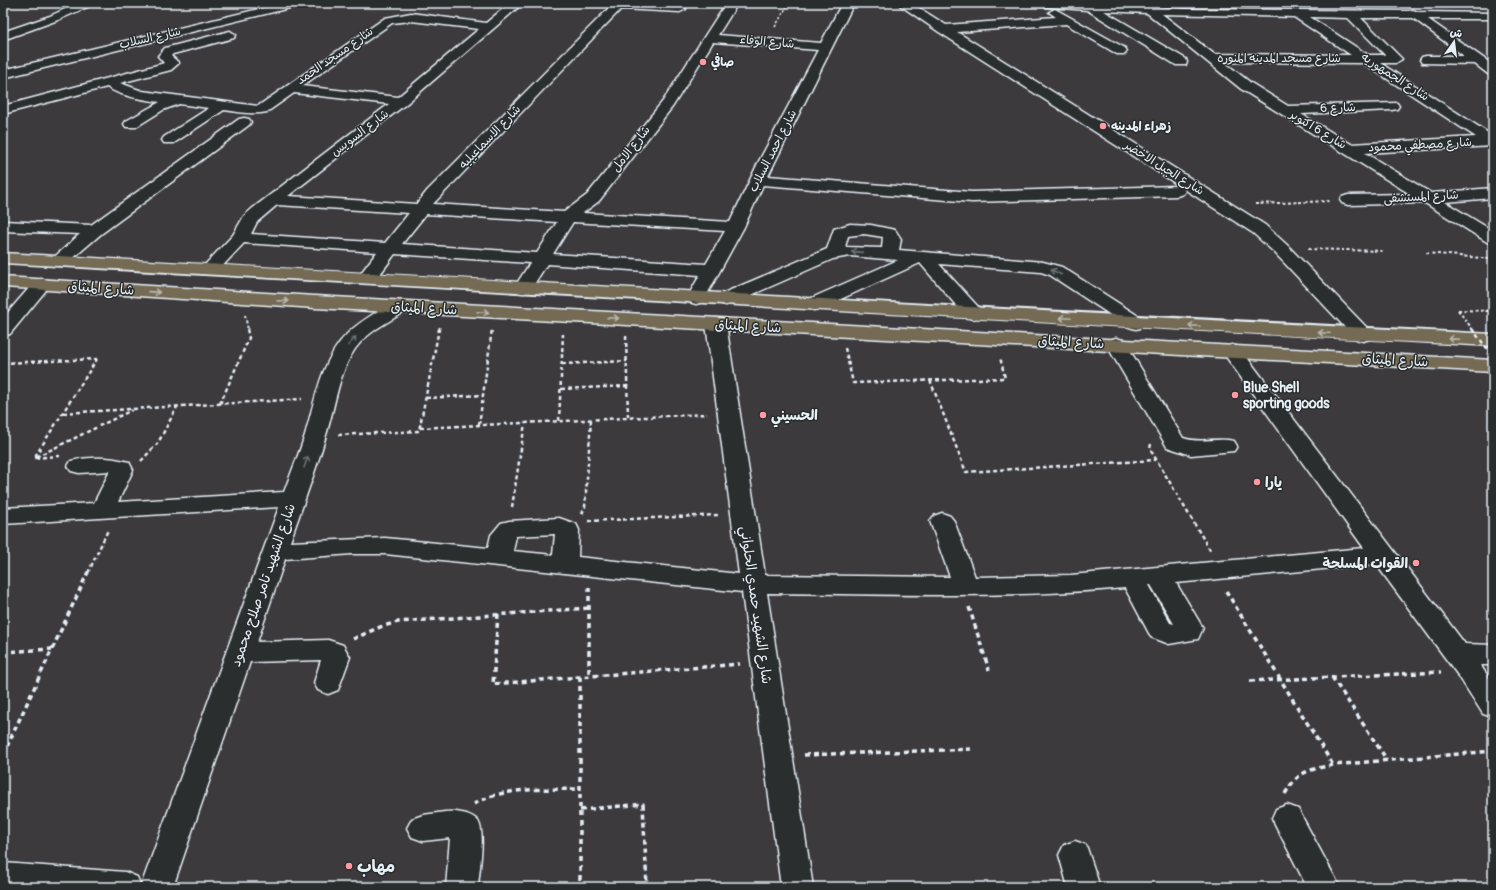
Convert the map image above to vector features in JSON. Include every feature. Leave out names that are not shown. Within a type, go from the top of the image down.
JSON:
[{"type":"main road","name":"شارع الميثاق","points":[[3,258],[367,277],[726,300],[1363,335],[1493,340]]},
{"type":"main road","points":[[315,302],[328,296],[335,289],[336,281],[331,275]]},
{"type":"main road","points":[[402,307],[398,301],[397,294],[403,286],[416,280]]},
{"type":"main road","name":"شارع الميثاق","points":[[3,282],[402,307],[995,339],[1116,344],[1493,366]]},
{"type":"street","name":"شارع السلاب","points":[[3,74],[298,3]]},
{"type":"street","name":"شارع السويس","points":[[210,269],[240,238],[250,220],[272,200],[401,101],[517,3]]},
{"type":"street","name":"شارع الامل","points":[[523,288],[568,217],[593,198],[663,108],[732,3]]},
{"type":"street","name":"شارع احمد السلاب","points":[[696,298],[736,227],[758,180],[848,3]]},
{"type":"street","name":"شارع الجبل الاخضر","points":[[903,3],[1224,205],[1259,230],[1281,249],[1363,335]]},
{"type":"street","points":[[1036,3],[1089,5],[1150,10],[1184,8],[1297,14],[1493,16]]},
{"type":"street","points":[[1041,3],[1121,51]]},
{"type":"street","points":[[1264,3],[1272,13]]},
{"type":"street","points":[[1325,3],[1338,15]]},
{"type":"street","points":[[1402,3],[1416,16],[1493,71]]},
{"type":"street","points":[[619,4],[680,9]]},
{"type":"street","name":"شارع الاسماعيليه","points":[[367,277],[421,208],[619,4]]},
{"type":"street","points":[[1089,5],[1181,62]]},
{"type":"street","points":[[3,36],[45,22],[74,10],[92,8]]},
{"type":"street","name":"شارع 6 اكتوبر","points":[[1150,10],[1246,86],[1490,234]]},
{"type":"street","name":"شارع الجمهوريه","points":[[1297,14],[1492,141]]},
{"type":"street","name":"شارع مسجد المدينه المنوره","points":[[1209,58],[1396,59],[1352,15]]},
{"type":"street","name":"شارع مسجد الحمد","points":[[292,88],[389,20],[412,17],[488,27]]},
{"type":"street","points":[[943,29],[1068,20]]},
{"type":"street","points":[[45,22],[71,24]]},
{"type":"street","points":[[3,110],[170,65],[173,62],[164,56],[169,51],[230,36]]},
{"type":"street","name":"شارع الوفاء","points":[[709,38],[825,47]]},
{"type":"street","points":[[1426,60],[1493,60]]},
{"type":"street","points":[[109,82],[132,93],[260,110],[292,88]]},
{"type":"street","name":"شارع مسجد الحمد","points":[[292,88],[401,101]]},
{"type":"street","points":[[131,124],[158,108],[177,100]]},
{"type":"street","points":[[169,140],[221,106]]},
{"type":"street","name":"شارع 6","points":[[1284,110],[1392,106]]},
{"type":"street","points":[[59,261],[95,230],[244,122]]},
{"type":"street","name":"شارع مصطفي محمود","points":[[1348,149],[1492,141]]},
{"type":"street","points":[[758,180],[972,197],[1177,191]]},
{"type":"street","name":"شارع المستشفى","points":[[1348,200],[1429,198],[1493,193]]},
{"type":"street","points":[[272,200],[736,227]]},
{"type":"street","points":[[3,226],[95,230]]},
{"type":"street","points":[[240,238],[712,270]]},
{"type":"street","points":[[726,300],[837,245],[850,252],[891,248],[927,257],[1043,267],[1056,271],[1136,322]]},
{"type":"street","points":[[814,304],[927,257]]},
{"type":"street","points":[[927,257],[973,313]]},
{"type":"street","points":[[3,330],[42,284]]},
{"type":"street","name":"شارع الشهيد تامر صلاح محمود","points":[[157,887],[315,436],[338,362],[353,339],[365,329],[402,307]]},
{"type":"street","name":"شارع الشهيد حمدي الحلواني","points":[[716,324],[797,887]]},
{"type":"street","points":[[1116,344],[1165,428],[1175,442],[1185,447],[1226,446]]},
{"type":"street","points":[[1232,351],[1463,663],[1493,706]]},
{"type":"street","points":[[71,461],[117,464],[121,467],[122,470],[110,510]]},
{"type":"street","points":[[3,516],[293,499]]},
{"type":"street","points":[[942,521],[964,586]]},
{"type":"street","points":[[499,558],[503,535],[509,529],[572,525],[577,566]]},
{"type":"street","points":[[275,551],[352,546],[385,546],[753,584],[964,586],[1042,586],[1382,555]]},
{"type":"street","points":[[1132,578],[1160,630],[1169,634],[1189,632],[1190,628],[1158,575]]},
{"type":"street","points":[[239,652],[320,649],[333,652],[336,657],[328,683]]},
{"type":"street","points":[[1463,663],[1493,656]]},
{"type":"street","points":[[1287,818],[1324,887]]},
{"type":"street","points":[[423,828],[461,826],[466,829],[467,834],[462,887]]},
{"type":"street","points":[[1075,855],[1084,887]]},
{"type":"street","points":[[3,877],[125,887]]},
{"type":"path","points":[[3,5],[8,3]]},
{"type":"path","points":[[766,42],[789,3]]},
{"type":"path","points":[[1224,205],[1348,200]]},
{"type":"path","points":[[1281,249],[1383,251]]},
{"type":"path","points":[[1426,253],[1493,259]]},
{"type":"path","points":[[220,404],[249,338],[243,298]]},
{"type":"path","points":[[420,428],[444,309]]},
{"type":"path","points":[[1493,318],[1488,311],[1458,310],[1493,356]]},
{"type":"path","points":[[479,425],[494,312]]},
{"type":"path","points":[[559,421],[564,316]]},
{"type":"path","points":[[625,319],[628,361],[628,418]]},
{"type":"path","points":[[840,330],[853,383],[1005,378],[995,339]]},
{"type":"path","points":[[3,363],[97,359],[34,458]]},
{"type":"path","points":[[562,364],[628,361]]},
{"type":"path","points":[[930,380],[966,472],[1156,460]]},
{"type":"path","points":[[560,389],[628,386]]},
{"type":"path","points":[[426,398],[484,395]]},
{"type":"path","points":[[63,412],[327,398]]},
{"type":"path","points":[[122,470],[137,464],[149,455],[157,446],[177,406]]},
{"type":"path","points":[[34,458],[134,409]]},
{"type":"path","points":[[315,436],[419,431],[420,428],[729,413]]},
{"type":"path","points":[[572,525],[585,507],[591,420]]},
{"type":"path","points":[[512,506],[525,423]]},
{"type":"path","points":[[1165,428],[1151,438],[1150,449],[1280,680],[1333,766]]},
{"type":"path","points":[[34,458],[71,461]]},
{"type":"path","points":[[3,755],[53,649],[110,510]]},
{"type":"path","points":[[572,525],[743,514]]},
{"type":"path","points":[[577,566],[589,608],[589,676]]},
{"type":"path","points":[[964,586],[989,670]]},
{"type":"path","points":[[333,652],[363,633],[398,622],[589,608]]},
{"type":"path","points":[[498,614],[493,684],[765,662]]},
{"type":"path","points":[[3,652],[53,649]]},
{"type":"path","points":[[1250,681],[1331,676],[1463,663]]},
{"type":"path","points":[[1331,676],[1387,760]]},
{"type":"path","points":[[580,677],[580,887]]},
{"type":"path","points":[[778,756],[974,749]]},
{"type":"path","points":[[1287,818],[1285,795],[1293,780],[1310,770],[1387,760],[1493,751]]},
{"type":"path","points":[[461,826],[466,814],[474,804],[487,796],[500,792],[580,789]]},
{"type":"path","points":[[580,810],[643,804],[647,887]]},
{"type":"place","name":"صافي","points":[[703,62]]},
{"type":"place","name":"زهراء المدينه","points":[[1103,126]]},
{"type":"place","name":"Blue Shell sporting goods","points":[[1235,395]]},
{"type":"place","name":"الحسيني","points":[[763,415]]},
{"type":"place","name":"يارا","points":[[1257,482]]},
{"type":"place","name":"القوات المسلحة","points":[[1416,563]]},
{"type":"place","name":"مهاب","points":[[349,866]]}]
